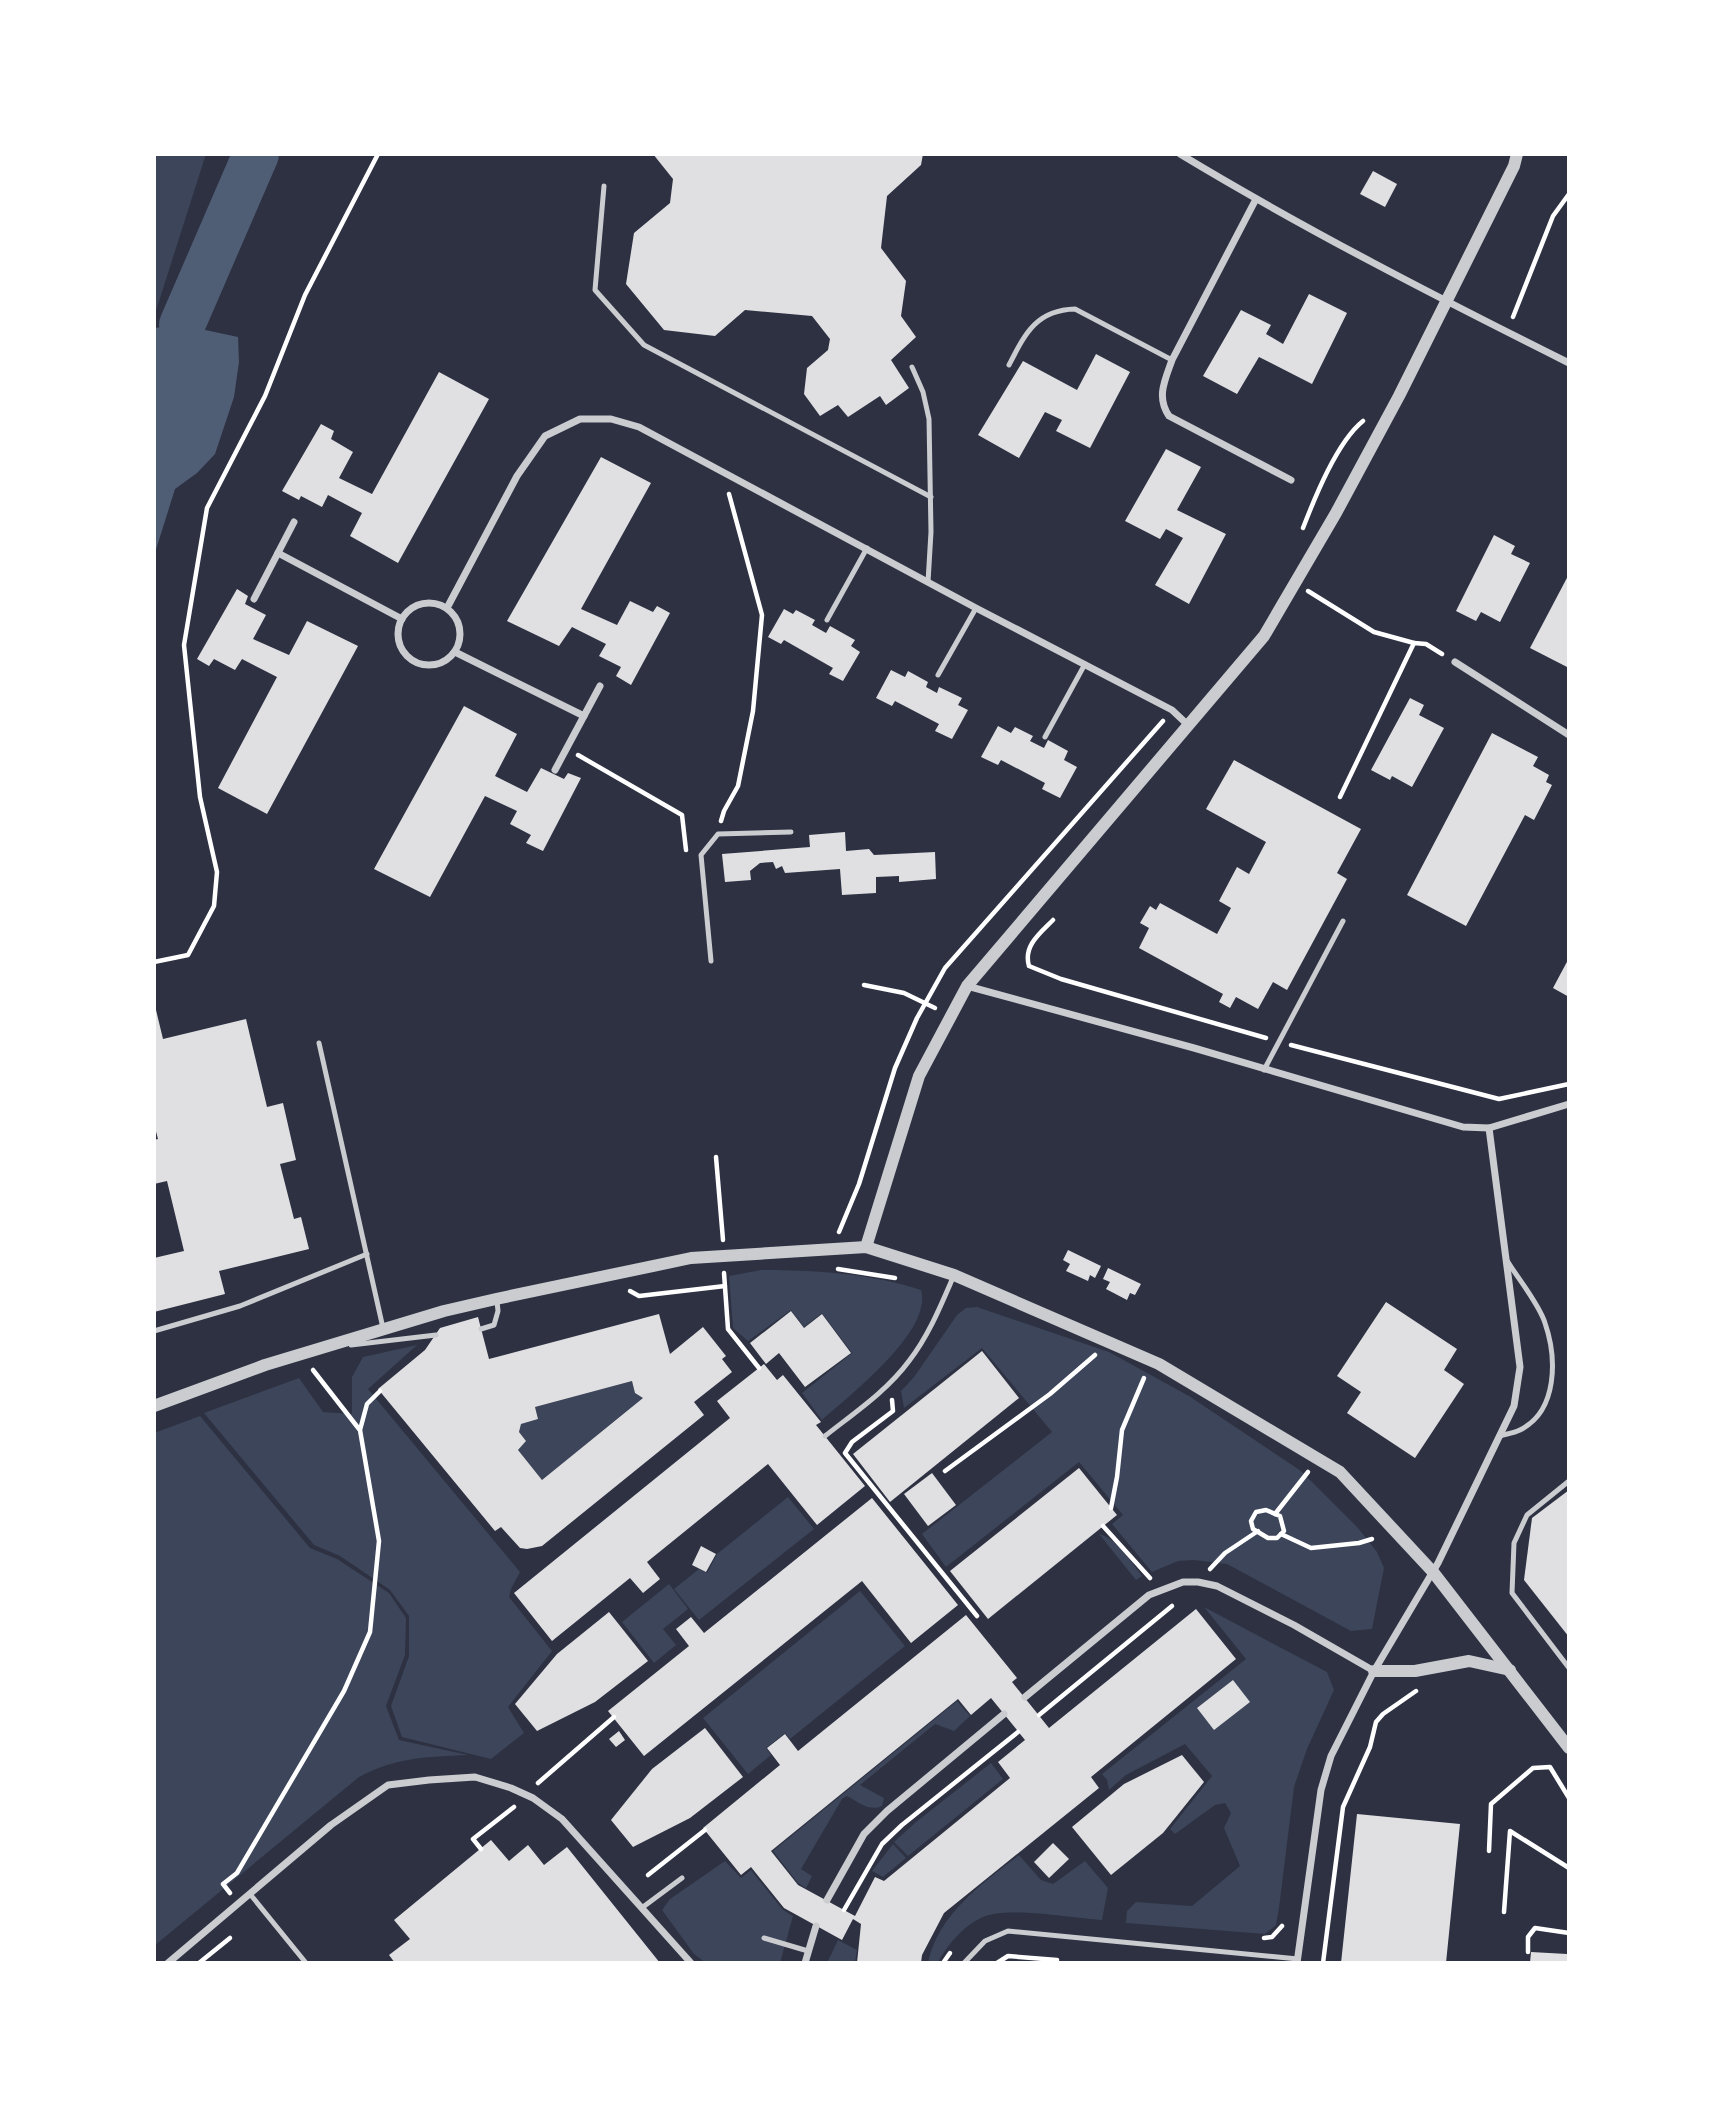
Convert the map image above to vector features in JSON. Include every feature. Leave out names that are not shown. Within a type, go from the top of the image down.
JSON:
[{"type":"street","points":[[1180,154],[1256,200],[1569,363]]},
{"type":"street","points":[[866,1247],[919,1076],[967,986],[1264,636],[1374,443],[1514,166],[1517,154]]},
{"type":"street","points":[[1256,200],[1172,360],[1164,385],[1162,405],[1169,416],[1291,481]]},
{"type":"street","points":[[447,608],[517,476],[545,436],[580,419],[611,419],[639,426],[976,608],[1172,710],[1189,726]]},
{"type":"street","points":[[254,599],[294,522]]},
{"type":"street","points":[[278,554],[401,619]]},
{"type":"street","points":[[427,603],[447,608],[454,614],[461,633],[455,652],[440,664],[421,665],[412,662],[405,655],[398,638],[401,619],[408,611],[427,603]]},
{"type":"street","points":[[455,652],[584,716]]},
{"type":"street","points":[[1455,662],[1569,735]]},
{"type":"street","points":[[555,770],[600,686]]},
{"type":"street","points":[[967,986],[1194,1048],[1463,1127],[1489,1128],[1569,1104]]},
{"type":"street","points":[[1298,1961],[1321,1790],[1331,1756],[1374,1671],[1433,1572],[1514,1406],[1520,1367],[1489,1128]]},
{"type":"street","points":[[154,1406],[265,1365],[443,1311],[496,1298],[665,1263],[723,1255],[866,1247],[954,1275],[1159,1364],[1340,1472],[1433,1572],[1569,1748]]},
{"type":"street","points":[[1024,1697],[1149,1595],[1183,1582],[1217,1586],[1294,1625],[1374,1671],[1415,1671],[1469,1661],[1510,1670]]},
{"type":"street","points":[[827,1900],[864,1834],[887,1811],[1004,1714]]},
{"type":"street","points":[[167,1963],[331,1825],[388,1785],[475,1777],[533,1798],[562,1819],[691,1963]]},
{"type":"street","points":[[805,1963],[816,1926]]},
{"type":"lane","points":[[604,186],[595,290],[644,345],[931,497]]},
{"type":"lane","points":[[1009,365],[1026,331],[1043,317],[1060,309],[1075,309],[1172,360]]},
{"type":"lane","points":[[912,367],[923,392],[929,419],[931,497],[928,582]]},
{"type":"lane","points":[[827,620],[866,548]]},
{"type":"lane","points":[[938,675],[976,608]]},
{"type":"lane","points":[[1045,737],[1085,664]]},
{"type":"lane","points":[[711,961],[701,855],[718,834],[791,832]]},
{"type":"lane","points":[[1264,1070],[1343,921]]},
{"type":"lane","points":[[319,1043],[384,1331]]},
{"type":"lane","points":[[154,1331],[240,1306],[367,1254]]},
{"type":"lane","points":[[1499,1436],[1520,1430],[1536,1418],[1547,1400],[1554,1377],[1545,1321],[1504,1257]]},
{"type":"lane","points":[[825,1436],[885,1386],[908,1362],[930,1330],[954,1275]]},
{"type":"lane","points":[[481,1329],[494,1325],[497,1319],[496,1298]]},
{"type":"lane","points":[[327,1347],[436,1335]]},
{"type":"lane","points":[[1569,1480],[1527,1515],[1514,1543],[1512,1593],[1569,1668]]},
{"type":"lane","points":[[643,1907],[682,1878]]},
{"type":"lane","points":[[250,1894],[306,1963]]},
{"type":"lane","points":[[964,1963],[985,1941],[1008,1931],[1298,1961]]},
{"type":"lane","points":[[764,1938],[808,1951]]},
{"type":"path","points":[[154,962],[188,955],[214,906],[217,872],[200,797],[184,645],[207,508],[265,397],[305,295],[378,154]]},
{"type":"path","points":[[1506,332],[1553,216],[1569,194]]},
{"type":"path","points":[[1297,539],[1325,475],[1355,427],[1368,416]]},
{"type":"path","points":[[718,834],[724,811],[738,786],[751,724],[762,615],[723,473]]},
{"type":"path","points":[[1296,583],[1374,632],[1426,644],[1455,662]]},
{"type":"path","points":[[1340,797],[1413,643]]},
{"type":"path","points":[[600,766],[682,815]]},
{"type":"path","points":[[1053,920],[1028,948],[1026,957],[1029,966],[1061,979],[1280,1042],[1499,1099],[1569,1084]]},
{"type":"path","points":[[864,985],[914,996],[951,1017]]},
{"type":"path","points":[[716,1157],[728,1329],[759,1368]]},
{"type":"path","points":[[945,1471],[1050,1394],[1108,1342]]},
{"type":"path","points":[[311,1366],[360,1430]]},
{"type":"path","points":[[1111,1508],[1122,1430],[1137,1389],[1149,1368]]},
{"type":"path","points":[[885,1386],[892,1399],[893,1411],[852,1442],[845,1452],[977,1616]]},
{"type":"path","points":[[230,1893],[223,1884],[237,1873],[344,1691],[370,1632],[379,1541],[360,1430],[367,1404],[380,1391]]},
{"type":"path","points":[[1275,1514],[1309,1471]]},
{"type":"path","points":[[1266,1510],[1280,1516],[1284,1531],[1277,1538],[1268,1538],[1258,1531],[1253,1529],[1251,1521],[1256,1512],[1266,1510]]},
{"type":"path","points":[[1103,1526],[1150,1579]]},
{"type":"path","points":[[1210,1569],[1225,1553],[1258,1531]]},
{"type":"path","points":[[1281,1534],[1311,1548],[1372,1539]]},
{"type":"path","points":[[1039,1715],[1166,1609],[1179,1603]]},
{"type":"path","points":[[1323,1963],[1343,1807],[1370,1747],[1376,1722],[1420,1688]]},
{"type":"path","points":[[543,1779],[614,1717]]},
{"type":"path","points":[[844,1910],[882,1844],[1018,1732]]},
{"type":"path","points":[[1489,1851],[1492,1804],[1533,1768],[1550,1768],[1569,1798]]},
{"type":"path","points":[[481,1849],[473,1839],[509,1812]]},
{"type":"path","points":[[648,1875],[705,1830]]},
{"type":"path","points":[[1504,1912],[1510,1831],[1569,1868]]},
{"type":"path","points":[[1528,1952],[1528,1937],[1535,1928],[1569,1933]]},
{"type":"path","points":[[199,1963],[230,1938]]},
{"type":"path","points":[[997,1963],[1008,1956],[1057,1960]]},
{"type":"shaded area","points":[[154,154],[206,154],[154,317]]},
{"type":"shaded area","points":[[182,325],[238,337],[239,362],[234,397],[215,454],[197,473],[175,489],[154,556],[154,328]]},
{"type":"shaded area","points":[[761,1270],[862,1276],[902,1284],[921,1290],[921,1306],[915,1324],[887,1361],[822,1420],[802,1393],[852,1353],[822,1313],[804,1327],[791,1310],[748,1341],[733,1328],[729,1276]]},
{"type":"shaded area","points":[[977,1307],[1109,1352],[1189,1396],[1301,1471],[1358,1528],[1377,1552],[1384,1568],[1372,1629],[1351,1631],[1227,1564],[1178,1561],[1152,1572],[1112,1524],[1123,1515],[1079,1462],[946,1567],[922,1534],[1052,1432],[982,1348],[904,1408],[901,1391],[914,1377],[957,1315],[966,1308]]},
{"type":"shaded area","points":[[417,1345],[368,1389],[520,1572],[509,1597],[552,1651],[508,1707],[524,1733],[491,1759],[402,1737],[391,1706],[409,1656],[409,1616],[390,1590],[340,1556],[314,1545],[204,1413],[299,1378],[323,1412],[352,1414],[352,1377],[363,1357]]},
{"type":"shaded area","points":[[632,1381],[635,1393],[643,1398],[542,1480],[518,1450],[526,1441],[519,1432],[521,1424],[538,1419],[535,1407]]},
{"type":"shaded area","points":[[200,1416],[310,1548],[337,1559],[389,1593],[406,1618],[405,1655],[386,1706],[399,1740],[468,1755],[399,1762],[359,1777],[154,1946],[154,1433]]},
{"type":"shaded area","points":[[788,1497],[814,1529],[699,1620],[674,1589],[699,1569],[707,1573],[717,1554]]},
{"type":"shaded area","points":[[1099,1534],[1118,1545],[1142,1576],[1136,1580]]},
{"type":"shaded area","points":[[669,1584],[688,1609],[663,1629],[676,1645],[654,1663],[622,1622]]},
{"type":"shaded area","points":[[860,1591],[905,1646],[790,1739],[785,1733],[766,1748],[771,1755],[748,1774],[703,1718]]},
{"type":"shaded area","points":[[1204,1607],[1327,1672],[1334,1690],[1307,1749],[1294,1787],[1276,1925],[1265,1934],[1126,1923],[1127,1911],[1136,1902],[1192,1906],[1240,1866],[1224,1828],[1231,1813],[1225,1803],[1215,1805],[1175,1834],[1170,1829],[1212,1776],[1185,1744],[1126,1775],[1109,1790],[1107,1780],[1102,1774],[1246,1659]]},
{"type":"shaded area","points":[[957,1701],[970,1716],[954,1731],[935,1724],[860,1785],[884,1798],[882,1806],[868,1807],[847,1796],[842,1799],[801,1869],[812,1876],[806,1888],[798,1883],[773,1851]]},
{"type":"shaded area","points":[[991,1763],[1003,1779],[908,1856],[894,1842],[916,1822]]},
{"type":"shaded area","points":[[893,1844],[906,1858],[883,1877],[872,1871]]},
{"type":"shaded area","points":[[1019,1855],[1041,1880],[1053,1884],[1085,1861],[1108,1888],[1102,1920],[1023,1913],[993,1914],[983,1917],[962,1931],[938,1963],[928,1963],[933,1945],[951,1915],[977,1889]]},
{"type":"shaded area","points":[[725,1861],[741,1878],[751,1870],[783,1910],[793,1916],[780,1963],[706,1963],[694,1954],[662,1910],[670,1899]]},
{"type":"shaded area","points":[[838,1940],[857,1950],[855,1963],[827,1963]]},
{"type":"building","points":[[653,154],[923,154],[921,165],[887,196],[881,248],[906,281],[901,316],[916,337],[891,360],[909,388],[886,405],[880,396],[848,417],[838,405],[820,416],[804,394],[807,368],[828,350],[830,339],[812,316],[745,310],[715,336],[664,330],[626,284],[634,233],[670,203],[673,179]]},
{"type":"building","points":[[1373,171],[1397,184],[1385,207],[1360,194]]},
{"type":"building","points":[[1309,294],[1347,313],[1312,384],[1259,357],[1237,394],[1203,376],[1241,310],[1271,325],[1266,334],[1283,344]]},
{"type":"building","points":[[1096,354],[1130,372],[1090,448],[1056,431],[1062,420],[1045,412],[1019,458],[978,435],[1023,361],[1077,390]]},
{"type":"building","points":[[439,372],[489,399],[398,563],[350,536],[362,513],[328,495],[322,507],[301,496],[299,500],[282,491],[321,424],[334,431],[331,439],[353,452],[339,478],[372,494]]},
{"type":"building","points":[[1166,449],[1201,467],[1177,510],[1226,534],[1189,604],[1155,585],[1183,538],[1166,529],[1160,539],[1125,521]]},
{"type":"building","points":[[601,457],[651,483],[581,609],[617,625],[630,601],[653,612],[657,606],[670,613],[631,685],[616,676],[621,667],[599,656],[606,644],[572,627],[559,646],[507,621]]},
{"type":"building","points":[[1494,535],[1515,546],[1511,554],[1530,563],[1500,622],[1481,612],[1476,621],[1456,611]]},
{"type":"building","points":[[1569,574],[1569,668],[1530,648]]},
{"type":"building","points":[[237,589],[248,596],[245,604],[266,615],[253,639],[289,655],[307,621],[358,646],[267,814],[218,788],[277,677],[242,659],[235,670],[214,659],[209,666],[197,659]]},
{"type":"building","points":[[784,609],[793,614],[796,610],[815,620],[812,625],[826,633],[830,626],[855,640],[851,646],[860,652],[843,681],[829,674],[833,668],[784,640],[781,644],[768,637]]},
{"type":"building","points":[[891,670],[905,677],[908,671],[928,682],[926,687],[937,693],[939,687],[962,698],[958,705],[968,710],[952,739],[935,731],[939,724],[895,701],[892,706],[876,698]]},
{"type":"building","points":[[1410,698],[1424,705],[1419,715],[1444,728],[1412,787],[1392,776],[1390,780],[1371,770]]},
{"type":"building","points":[[464,706],[517,734],[495,776],[527,792],[541,768],[564,779],[568,773],[581,778],[543,851],[526,843],[531,835],[510,824],[517,811],[485,796],[430,897],[374,869]]},
{"type":"building","points":[[998,726],[1011,733],[1015,727],[1033,736],[1030,741],[1044,748],[1048,740],[1068,751],[1064,760],[1077,767],[1060,798],[1042,789],[1045,783],[1001,760],[998,765],[981,757]]},
{"type":"building","points":[[1492,733],[1538,757],[1533,766],[1549,775],[1546,782],[1552,785],[1534,820],[1525,815],[1466,926],[1407,895]]},
{"type":"building","points":[[1234,760],[1361,829],[1337,873],[1347,879],[1287,990],[1273,982],[1258,1009],[1236,997],[1230,1008],[1219,1002],[1223,994],[1139,948],[1149,928],[1140,923],[1150,906],[1156,910],[1160,903],[1217,934],[1231,908],[1219,901],[1237,867],[1249,874],[1266,842],[1206,809]]},
{"type":"building","points":[[845,832],[846,851],[869,849],[874,855],[935,852],[936,879],[899,882],[899,876],[876,877],[876,893],[842,895],[840,869],[785,873],[782,866],[776,869],[773,862],[760,863],[750,871],[751,880],[725,882],[722,854],[810,847],[809,835]]},
{"type":"building","points":[[1569,958],[1569,997],[1553,988]]},
{"type":"building","points":[[154,1010],[163,1039],[246,1019],[267,1107],[283,1103],[296,1160],[280,1164],[294,1219],[301,1217],[309,1249],[219,1271],[225,1294],[154,1312],[154,1258],[184,1251],[167,1181],[154,1184],[154,1140],[158,1139],[154,1124]]},
{"type":"building","points":[[1068,1250],[1101,1266],[1095,1278],[1090,1275],[1088,1281],[1066,1271],[1070,1264],[1063,1260]]},
{"type":"building","points":[[1108,1268],[1141,1284],[1135,1295],[1130,1293],[1127,1300],[1106,1289],[1110,1282],[1103,1279]]},
{"type":"building","points":[[1386,1302],[1457,1349],[1444,1370],[1464,1384],[1415,1458],[1347,1413],[1361,1392],[1337,1376]]},
{"type":"building","points":[[791,1311],[804,1328],[822,1314],[851,1353],[805,1387],[779,1353],[766,1364],[750,1343]]},
{"type":"building","points":[[659,1314],[670,1354],[703,1327],[726,1356],[722,1359],[732,1372],[694,1402],[704,1415],[542,1546],[527,1549],[520,1548],[501,1527],[495,1531],[378,1389],[425,1350],[440,1328],[478,1317],[489,1359]],"holes":[[[632,1381],[635,1393],[643,1398],[542,1480],[518,1450],[526,1441],[519,1432],[521,1424],[538,1419],[535,1407]]]},
{"type":"building","points":[[982,1351],[1019,1398],[890,1502],[853,1454]]},
{"type":"building","points":[[764,1364],[777,1380],[783,1375],[821,1422],[816,1425],[865,1486],[817,1525],[768,1464],[647,1562],[660,1579],[643,1593],[630,1578],[552,1641],[514,1593],[730,1418],[717,1401]]},
{"type":"building","points":[[1079,1468],[1117,1515],[988,1619],[950,1571]]},
{"type":"building","points":[[932,1473],[956,1505],[928,1526],[904,1494]]},
{"type":"building","points":[[1569,1490],[1569,1637],[1524,1580],[1532,1518]]},
{"type":"building","points":[[872,1498],[958,1605],[911,1643],[862,1581],[644,1756],[608,1711],[689,1646],[676,1629],[691,1617],[704,1633]]},
{"type":"building","points":[[701,1546],[716,1554],[706,1572],[692,1565]]},
{"type":"building","points":[[1196,1609],[1236,1659],[1091,1777],[1099,1788],[944,1913],[922,1955],[921,1963],[857,1963],[861,1924],[853,1919],[842,1940],[784,1908],[751,1867],[741,1875],[703,1828],[780,1765],[767,1748],[785,1734],[798,1751],[966,1615],[1017,1678],[1012,1682],[1049,1728]],"holes":[[[991,1698],[1025,1740],[998,1762],[1010,1778],[884,1881],[875,1877],[855,1916],[798,1885],[771,1851],[958,1699],[971,1715]]]},
{"type":"building","points":[[609,1612],[648,1661],[595,1702],[537,1731],[515,1704],[557,1654]]},
{"type":"building","points":[[1233,1680],[1250,1702],[1214,1730],[1197,1708]]},
{"type":"building","points":[[705,1728],[743,1777],[690,1818],[633,1847],[611,1820],[652,1769]]},
{"type":"building","points":[[619,1731],[625,1740],[616,1747],[609,1739]]},
{"type":"building","points":[[1182,1755],[1204,1782],[1163,1833],[1111,1875],[1072,1827],[1124,1784]]},
{"type":"building","points":[[1357,1814],[1460,1824],[1446,1963],[1341,1963]]},
{"type":"building","points":[[491,1840],[509,1861],[528,1845],[544,1865],[567,1847],[660,1963],[395,1963],[389,1955],[410,1939],[394,1920]]},
{"type":"building","points":[[1053,1843],[1069,1859],[1049,1878],[1034,1862]]},
{"type":"building","points":[[1531,1952],[1567,1954],[1567,1963],[1530,1963]]},
{"type":"waterway","points":[[182,325],[256,154]]}]
